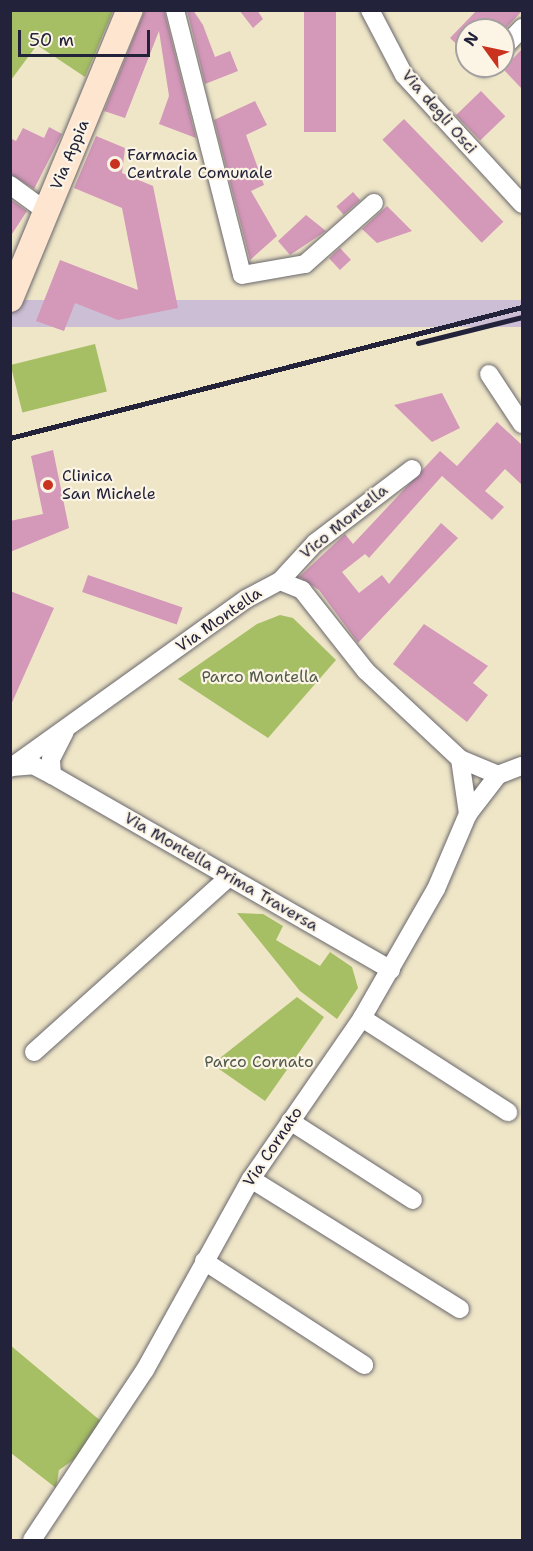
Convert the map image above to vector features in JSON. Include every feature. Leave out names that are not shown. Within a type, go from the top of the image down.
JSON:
[{"type":"street","name":"Via Appia","points":[[10,299],[130,10]]},
{"type":"street","points":[[176,10],[242,275],[305,264],[374,203]]},
{"type":"street","name":"Via degli Osci","points":[[370,10],[404,75],[522,204]]},
{"type":"street","points":[[10,186],[46,212]]},
{"type":"street","points":[[489,374],[522,424]]},
{"type":"street","name":"Vico Montella","points":[[280,581],[315,543],[412,468]]},
{"type":"street","name":"Via Montella","points":[[11,768],[246,599],[280,581],[302,590],[366,671],[460,759],[514,773]]},
{"type":"street","points":[[52,775],[51,759],[68,726]]},
{"type":"street","points":[[460,759],[468,814]]},
{"type":"street","name":"Via Montella Prima Traversa","points":[[11,768],[33,765],[52,775],[391,970]]},
{"type":"street","name":"Via Cornato","points":[[32,1540],[145,1370],[251,1179],[362,1017],[391,970],[436,889],[468,814],[514,773]]},
{"type":"street","points":[[34,1052],[229,878]]},
{"type":"street","points":[[362,1017],[508,1112]]},
{"type":"street","points":[[290,1121],[413,1200]]},
{"type":"street","points":[[251,1179],[460,1309]]},
{"type":"street","points":[[204,1261],[364,1365]]},
{"type":"shaded area","points":[[10,300],[522,300],[522,327],[10,327]]},
{"type":"green space","points":[[11,10],[113,11],[85,77],[37,45],[11,80]]},
{"type":"green space","points":[[95,344],[107,392],[22,413],[11,365]]},
{"type":"green space","name":"Parco Montella","points":[[280,615],[293,618],[336,660],[268,738],[178,679],[257,624]]},
{"type":"green space","points":[[237,913],[263,914],[283,926],[276,940],[320,966],[330,952],[352,967],[358,988],[337,1019],[300,991]]},
{"type":"green space","name":"Parco Cornato","points":[[297,997],[324,1017],[265,1101],[219,1069],[220,1058]]},
{"type":"green space","points":[[10,1345],[102,1422],[79,1456],[59,1470],[56,1488],[11,1453]]},
{"type":"building","points":[[145,10],[164,10],[196,138],[159,124],[169,96],[159,31],[125,118],[104,111]]},
{"type":"building","points":[[187,10],[193,10],[203,25],[215,57],[230,51],[238,71],[205,84]]},
{"type":"building","points":[[239,10],[257,10],[263,19],[253,28]]},
{"type":"building","points":[[304,10],[336,10],[336,132],[304,132]]},
{"type":"building","points":[[477,10],[522,10],[515,18],[469,18]]},
{"type":"building","points":[[455,33],[455,43],[450,38]]},
{"type":"building","points":[[522,49],[522,89],[512,78],[515,78],[515,56]]},
{"type":"building","points":[[481,91],[505,116],[480,140],[456,115]]},
{"type":"building","points":[[255,101],[267,125],[246,135],[264,185],[251,191],[277,236],[250,260],[214,120]]},
{"type":"building","points":[[404,119],[503,222],[482,243],[382,140]]},
{"type":"building","points":[[49,127],[62,134],[34,189],[10,174],[10,138],[16,141],[23,128],[44,138]]},
{"type":"building","points":[[96,136],[125,148],[122,173],[153,186],[178,308],[118,320],[75,303],[64,331],[36,321],[60,260],[138,290],[122,208],[74,188]]},
{"type":"building","points":[[353,192],[360,200],[344,215],[336,206]]},
{"type":"building","points":[[10,199],[27,211],[10,237]]},
{"type":"building","points":[[387,206],[412,231],[377,243],[362,229]]},
{"type":"building","points":[[306,215],[326,231],[290,255],[278,241]]},
{"type":"building","points":[[340,248],[351,260],[340,270],[329,258]]},
{"type":"building","points":[[442,393],[460,428],[432,442],[394,405]]},
{"type":"building","points":[[497,422],[522,445],[522,485],[505,469],[485,491],[504,507],[492,520],[442,476],[369,558],[365,554],[342,572],[359,593],[382,575],[389,584],[441,523],[458,538],[358,643],[319,590],[299,577],[345,534],[353,544],[440,451],[457,466]]},
{"type":"building","name":"Clinica San Michele","points":[[53,450],[69,528],[10,552],[10,521],[43,514],[31,456]]},
{"type":"building","points":[[88,575],[183,608],[177,625],[82,592]]},
{"type":"building","points":[[10,591],[54,608],[10,707]]},
{"type":"building","points":[[424,624],[488,666],[473,683],[488,695],[467,722],[393,664]]},
{"type":"railway","points":[[10,438],[522,307]]},
{"type":"railway","points":[[418,343],[522,317]]},
{"type":"place","name":"Farmacia Centrale Comunale","points":[[115,164]]},
{"type":"place","name":"Clinica San Michele","points":[[48,485]]}]
